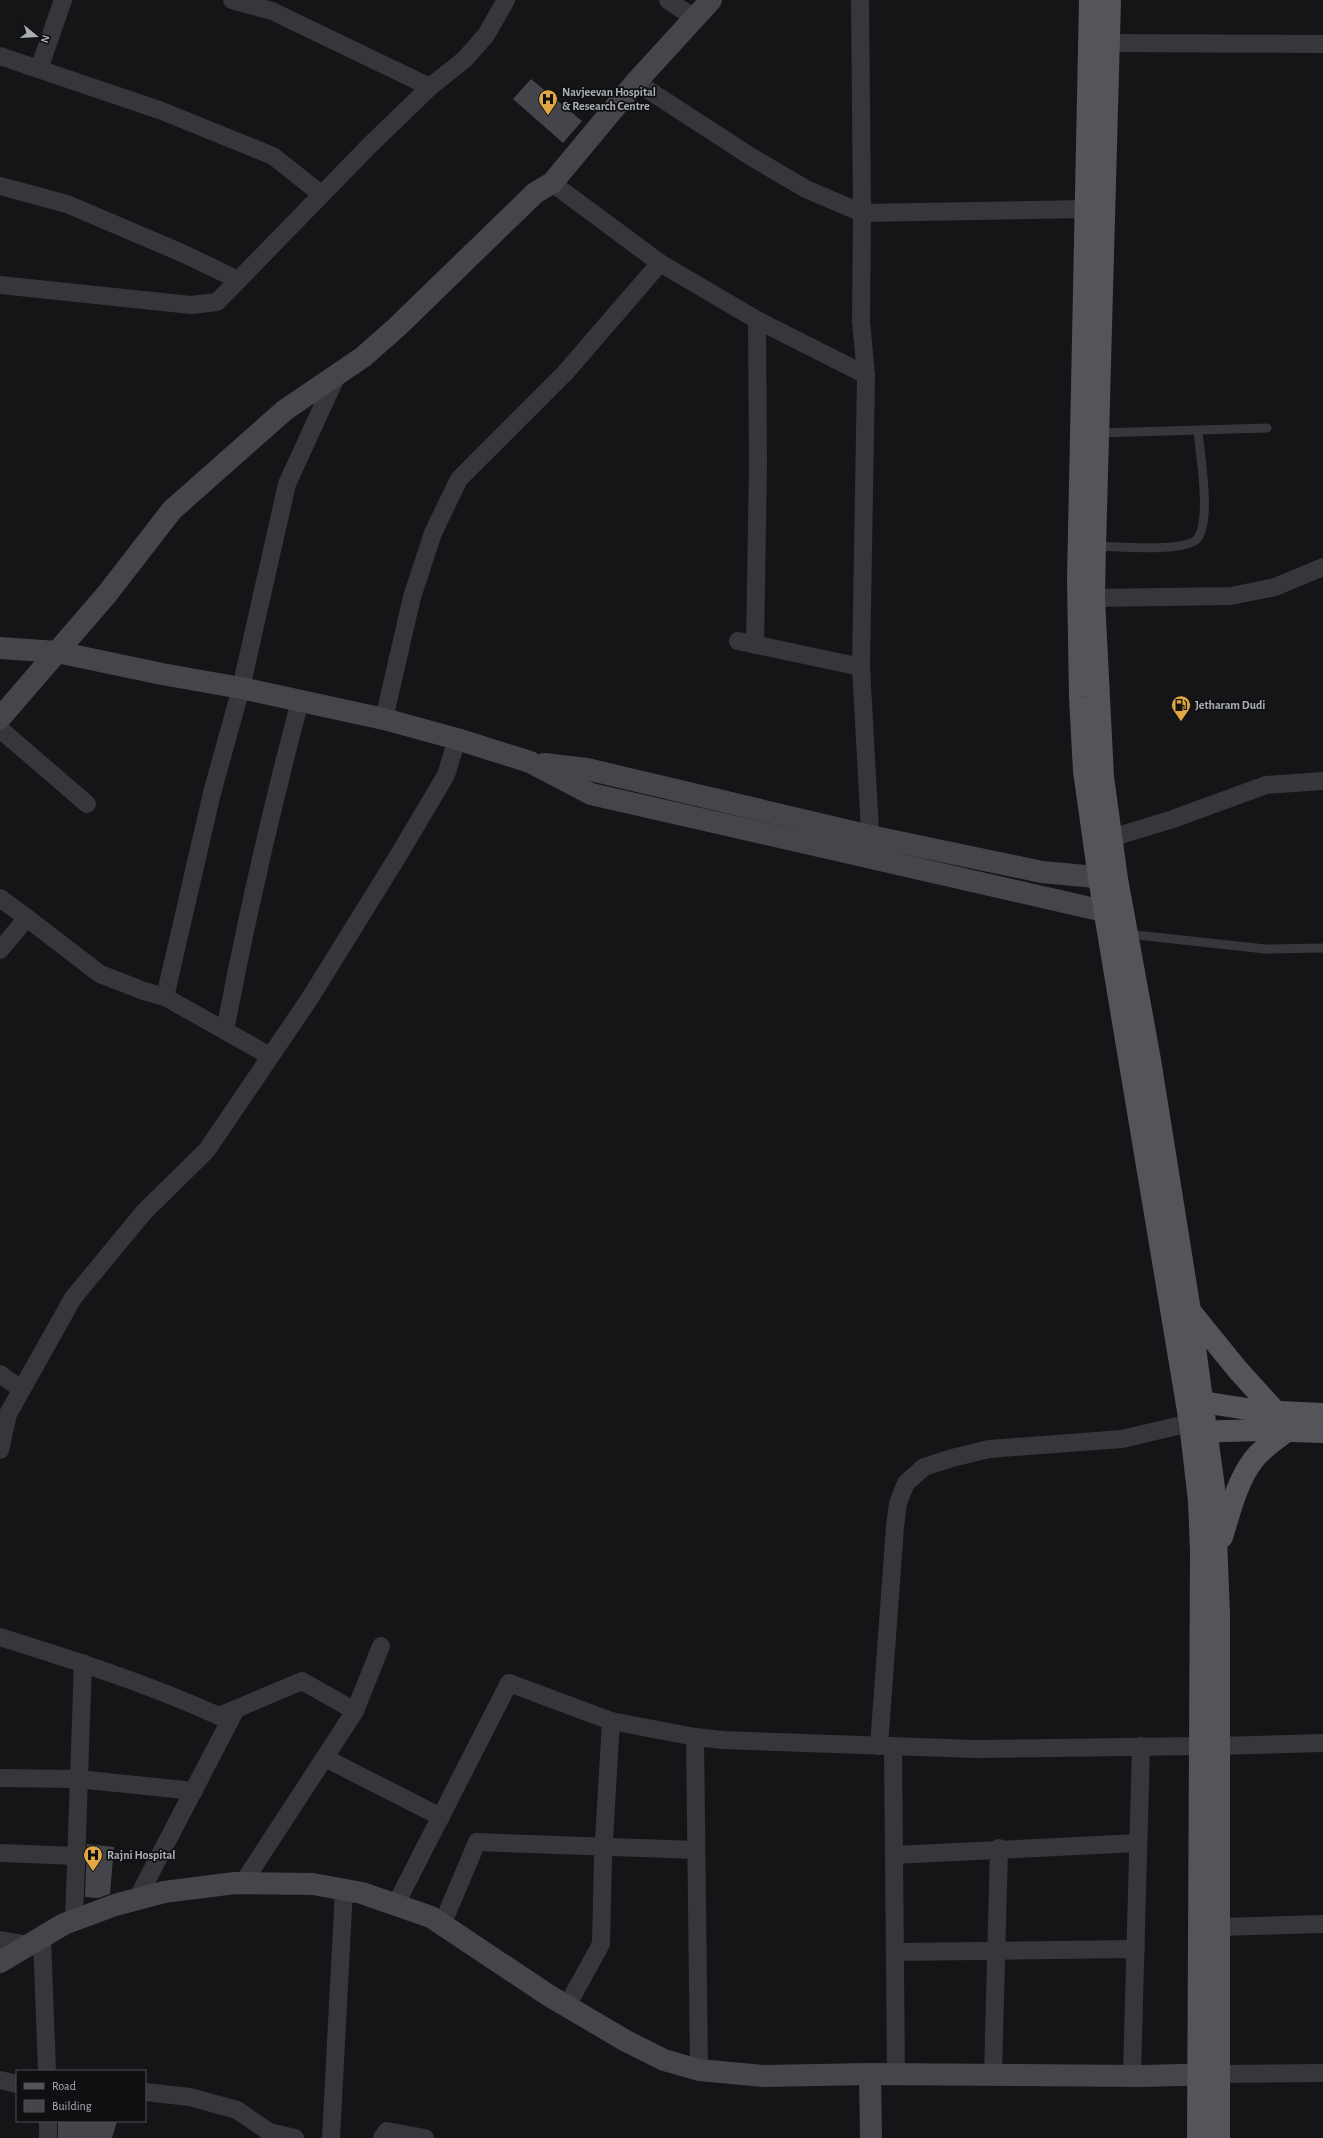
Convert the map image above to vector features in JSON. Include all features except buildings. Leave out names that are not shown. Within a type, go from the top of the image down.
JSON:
[{"type":"main road","points":[[1090,0],[1099,43],[1099,433],[1094,598],[1103,777],[1111,838],[1108,879]]},
{"type":"main road","points":[[1110,0],[1099,43],[1087,209],[1078,580],[1080,697],[1084,771],[1150,1060],[1190,1311],[1218,1927],[1207,2074],[1198,2138]]},
{"type":"main road","points":[[1118,920],[1194,1400]]},
{"type":"main road","points":[[1190,1311],[1237,1369],[1276,1412]]},
{"type":"main road","points":[[1194,1400],[1276,1412],[1323,1414]]},
{"type":"main road","points":[[1196,1429],[1323,1432]]},
{"type":"main road","points":[[1196,1429],[1214,1488],[1217,1552],[1209,1746],[1207,2074],[1218,2138]]},
{"type":"main road","points":[[1217,1552],[1242,1479],[1254,1459],[1269,1444],[1287,1431]]},
{"type":"street","points":[[39,69],[63,0]]},
{"type":"street","points":[[232,0],[273,6],[430,87]]},
{"type":"street","points":[[0,285],[191,305],[217,302],[321,194],[430,87],[465,59],[486,35],[506,0]]},
{"type":"street","points":[[668,0],[694,18]]},
{"type":"street","points":[[0,718],[107,594],[172,510],[285,410],[363,357],[397,327],[535,193],[552,183],[636,82],[711,0]]},
{"type":"street","points":[[860,0],[862,213],[861,322],[866,375],[861,667],[872,858]]},
{"type":"street","points":[[1099,43],[1323,44]]},
{"type":"street","points":[[0,56],[162,111],[274,156],[321,194]]},
{"type":"street","points":[[636,82],[753,158],[799,185],[862,213],[1087,209]]},
{"type":"street","points":[[552,183],[660,263],[757,320],[866,375]]},
{"type":"street","points":[[0,186],[67,204],[182,253],[238,280]]},
{"type":"street","points":[[384,720],[412,597],[433,533],[459,479],[565,373],[660,263]]},
{"type":"street","points":[[757,320],[747,643],[861,667]]},
{"type":"street","points":[[165,997],[212,793],[241,688],[287,484],[337,375]]},
{"type":"street","points":[[1094,598],[1231,596],[1275,587],[1323,567]]},
{"type":"street","points":[[0,648],[56,652],[155,673],[241,688],[384,720],[457,739],[530,762],[591,794],[872,858],[1118,920]]},
{"type":"street","points":[[225,1031],[247,913],[273,804],[300,701]]},
{"type":"street","points":[[0,729],[87,804]]},
{"type":"street","points":[[0,1450],[4,1413],[21,1389],[73,1298],[144,1212],[207,1150],[314,991],[446,775],[457,739]]},
{"type":"street","points":[[530,762],[587,769],[870,836],[1042,872],[1108,879]]},
{"type":"street","points":[[1111,838],[1173,819],[1266,785],[1323,781]]},
{"type":"street","points":[[0,898],[100,974],[144,991],[165,997],[270,1056]]},
{"type":"street","points":[[0,950],[27,918]]},
{"type":"street","points":[[0,1374],[21,1389]]},
{"type":"street","points":[[896,2075],[894,1855],[886,1746],[894,1527],[898,1503],[906,1483],[924,1467],[989,1449],[1122,1439],[1196,1429]]},
{"type":"street","points":[[0,1637],[83,1663],[186,1701],[219,1716],[302,1681],[355,1711]]},
{"type":"street","points":[[243,1883],[355,1711],[381,1646]]},
{"type":"street","points":[[74,1921],[83,1663]]},
{"type":"street","points":[[396,1904],[509,1683],[611,1721],[695,1737],[975,1749],[1323,1744]]},
{"type":"street","points":[[137,1899],[236,1709]]},
{"type":"street","points":[[567,2006],[601,1944],[604,1848],[611,1721]]},
{"type":"street","points":[[695,1737],[699,2070]]},
{"type":"street","points":[[1132,2075],[1141,1746]]},
{"type":"street","points":[[325,1758],[441,1817]]},
{"type":"street","points":[[0,1778],[78,1779],[194,1791]]},
{"type":"street","points":[[442,1925],[477,1842],[604,1848],[696,1850]]},
{"type":"street","points":[[894,1855],[999,1848],[1138,1843]]},
{"type":"street","points":[[993,2074],[999,1848]]},
{"type":"street","points":[[0,1853],[76,1856]]},
{"type":"street","points":[[0,1962],[74,1921],[115,1905],[164,1892],[243,1883],[313,1884],[362,1893],[431,1917],[567,2006],[664,2060],[699,2070],[764,2076],[870,2074],[1132,2075],[1323,2073]]},
{"type":"street","points":[[331,2138],[344,1890]]},
{"type":"street","points":[[1218,1927],[1323,1924]]},
{"type":"street","points":[[0,1940],[36,1941]]},
{"type":"street","points":[[36,1941],[47,2070]]},
{"type":"street","points":[[895,1952],[1136,1949]]},
{"type":"street","points":[[870,2074],[871,2138]]},
{"type":"street","points":[[0,2080],[16,2084]]},
{"type":"street","points":[[146,2092],[190,2097],[237,2110],[269,2135],[295,2138]]},
{"type":"street","points":[[48,2122],[48,2138]]},
{"type":"street","points":[[382,2138],[387,2131],[426,2138]]},
{"type":"lane","points":[[1099,433],[1267,428]]},
{"type":"lane","points":[[1095,546],[1165,547],[1184,545],[1196,539],[1205,520],[1198,431]]},
{"type":"lane","points":[[1118,920],[1265,949],[1323,948]]},
{"type":"place","name":"Navjeevan Hospital & Research Centre","points":[[548,116]]},
{"type":"place","name":"Jetharam Dudi","points":[[1181,722]]},
{"type":"place","name":"Rajni Hospital","points":[[93,1872]]}]
